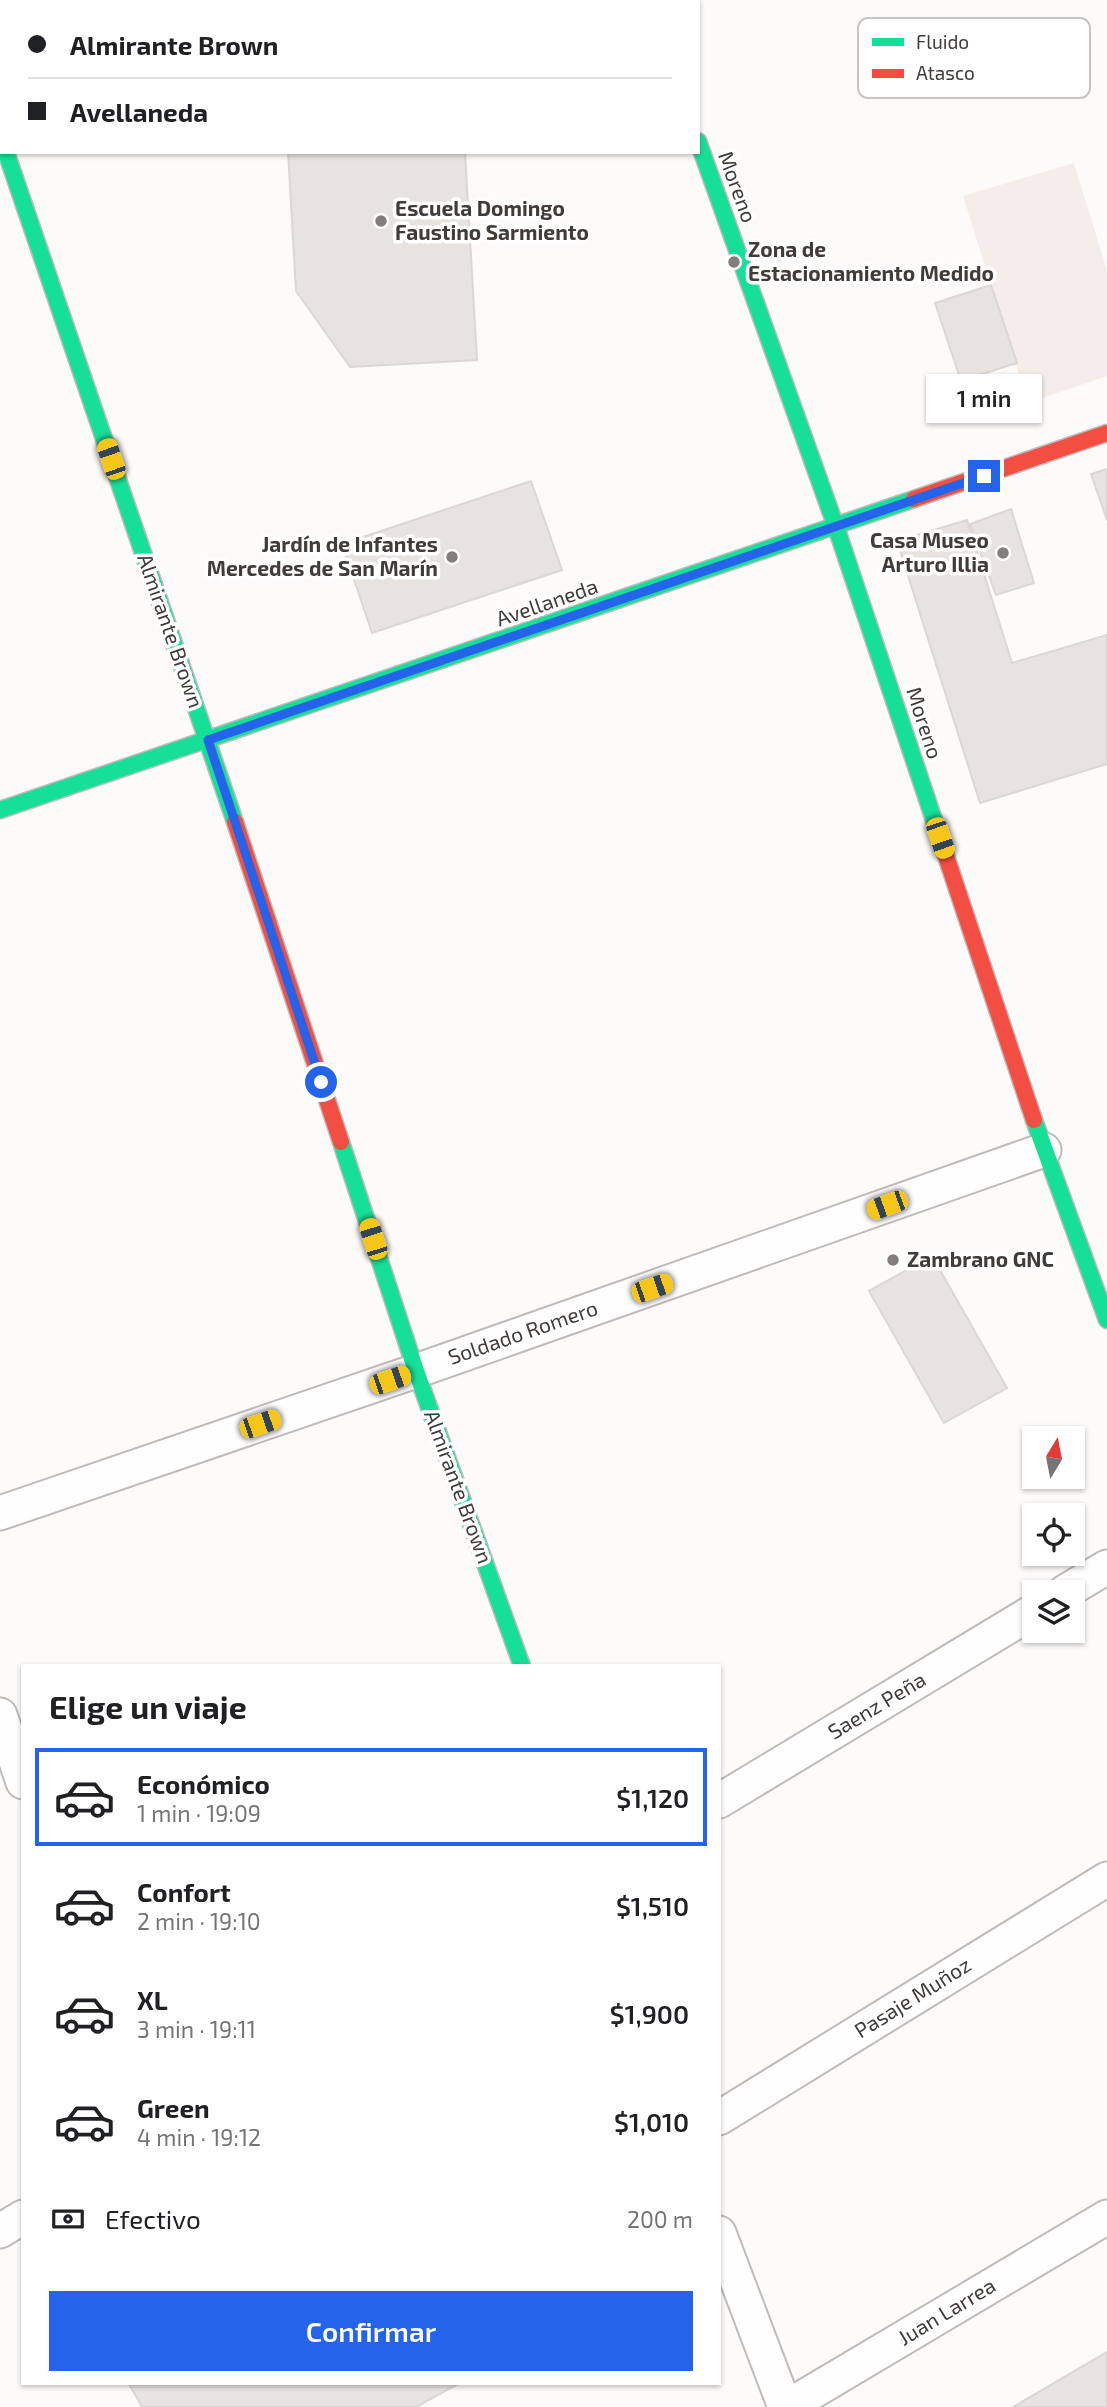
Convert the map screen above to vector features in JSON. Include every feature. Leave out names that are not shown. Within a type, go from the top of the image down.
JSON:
[{"type":"street","name":"Moreno","points":[[700,147],[836,527],[1044,1150],[1107,1320]]},
{"type":"street","name":"Almirante Brown","points":[[7,154],[208,740],[416,1371],[522,1664]]},
{"type":"street","name":"Avellaneda","points":[[0,810],[1107,433]]},
{"type":"street","name":"Soldado Romero","points":[[0,1513],[416,1371],[1044,1150]]},
{"type":"street","points":[[1085,1580],[1107,1567]]},
{"type":"street","name":"Saenz Peña","points":[[721,1800],[1022,1618]]},
{"type":"street","points":[[0,1715],[21,1776]]},
{"type":"street","name":"Pasaje Muñoz","points":[[721,2117],[1107,1879]]},
{"type":"street","name":"Juan Larrea","points":[[786,2407],[1107,2217]]},
{"type":"street","points":[[0,2231],[21,2218]]},
{"type":"street","points":[[721,2238],[786,2407]]},
{"type":"shaded area","points":[[1074,163],[1107,270],[1107,376],[1028,403],[963,196]]},
{"type":"building","name":"Escuela Domingo Faustino Sarmiento","points":[[288,154],[465,154],[477,360],[350,367],[296,291]]},
{"type":"building","points":[[991,285],[1017,363],[961,381],[935,303]]},
{"type":"building","points":[[1107,469],[1107,520],[1091,474]]},
{"type":"building","name":"Jardín de Infantes Mercedes de San Marín","points":[[531,481],[562,570],[372,633],[342,544]]},
{"type":"building","name":"Casa Museo Arturo Illia","points":[[1011,509],[1034,583],[996,595],[970,524]]},
{"type":"building","points":[[967,520],[1012,663],[1107,635],[1107,764],[980,803],[897,541]]},
{"type":"building","points":[[932,1256],[1007,1388],[944,1423],[869,1291]]},
{"type":"building","points":[[1107,2352],[1107,2407],[1013,2407]]},
{"type":"building","points":[[130,2385],[456,2385],[416,2407],[142,2407]]},
{"type":"traffic: fast","points":[[700,147],[836,527],[941,841]]},
{"type":"traffic: fast","points":[[7,154],[235,822]]},
{"type":"traffic: fast","points":[[0,810],[914,499]]},
{"type":"traffic: fast","points":[[1034,1120],[1107,1320]]},
{"type":"traffic: fast","points":[[341,1142],[416,1371],[521,1664]]},
{"type":"traffic: jam","points":[[914,499],[1107,433]]},
{"type":"traffic: jam","points":[[235,822],[341,1142]]},
{"type":"traffic: jam","points":[[941,841],[1034,1120]]},
{"type":"place","name":"Escuela Domingo Faustino Sarmiento","points":[[381,221]]},
{"type":"place","name":"Zona de Estacionamiento Medido","points":[[734,262]]},
{"type":"place","name":"Casa Museo Arturo Illia","points":[[1003,553]]},
{"type":"place","name":"Jardín de Infantes Mercedes de San Marín","points":[[452,557]]},
{"type":"place","name":"Zambrano GNC","points":[[893,1260]]},
{"type":"route","points":[[321,1082],[208,740],[984,476]]}]
